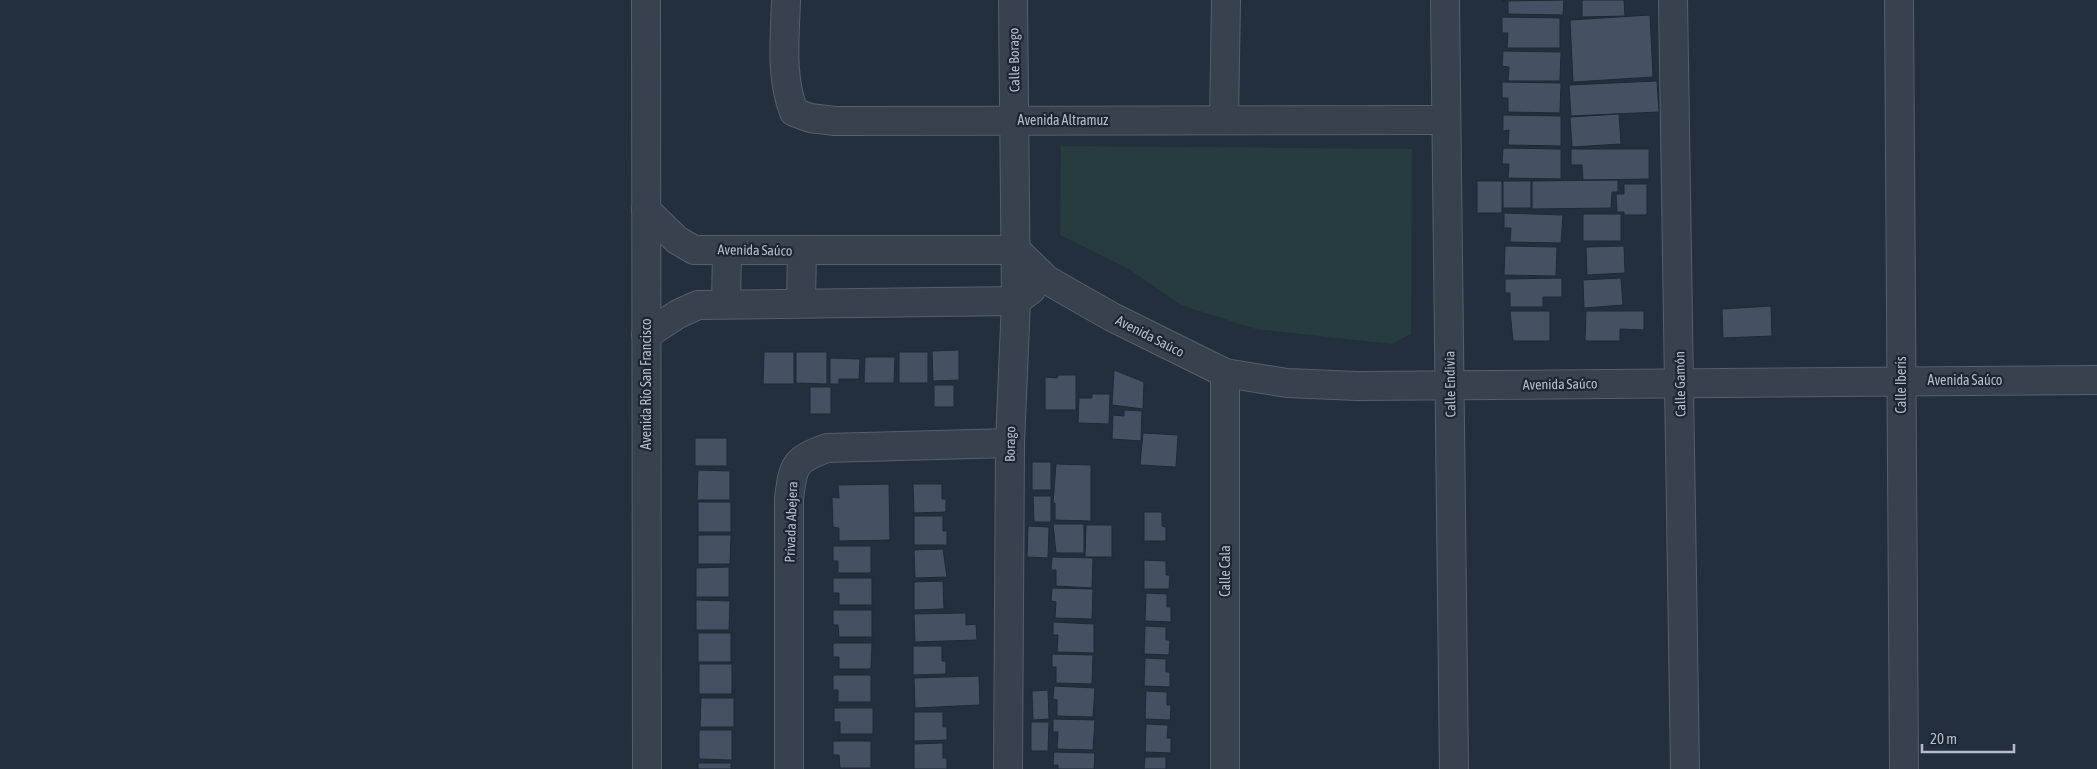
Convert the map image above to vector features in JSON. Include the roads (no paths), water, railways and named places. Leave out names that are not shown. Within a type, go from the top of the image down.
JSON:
[{"type":"street","name":"Avenida Río San Francisco","points":[[646,0],[647,769]]},
{"type":"street","name":"Avenida Altramuz","points":[[786,0],[785,72],[788,96],[794,112],[810,118],[835,121],[1015,119],[1446,120]]},
{"type":"street","name":"Calle Borago","points":[[1013,0],[1015,119]]},
{"type":"street","points":[[1224,120],[1226,0]]},
{"type":"street","name":"Calle Endivia","points":[[1444,0],[1454,769]]},
{"type":"street","name":"Calle Gamón","points":[[1673,0],[1680,382],[1684,769]]},
{"type":"street","name":"Calle Iberis","points":[[1899,0],[1904,769]]},
{"type":"street","name":"Borago","points":[[1008,769],[1010,443],[1016,301],[1015,119]]},
{"type":"street","name":"Avenida Saúco","points":[[646,210],[678,240],[694,250],[1016,250],[1047,280],[1112,317],[1225,373],[1287,383],[1358,386],[1901,380],[2097,380]]},
{"type":"street","points":[[726,304],[727,250]]},
{"type":"street","points":[[801,302],[802,251]]},
{"type":"street","points":[[646,335],[678,314],[698,305],[801,302],[1016,301],[1047,280]]},
{"type":"street","name":"Calle Cala","points":[[1225,373],[1225,769]]},
{"type":"street","name":"Privada Abejera","points":[[789,769],[789,499],[792,473],[804,456],[827,448],[1010,443]]}]
